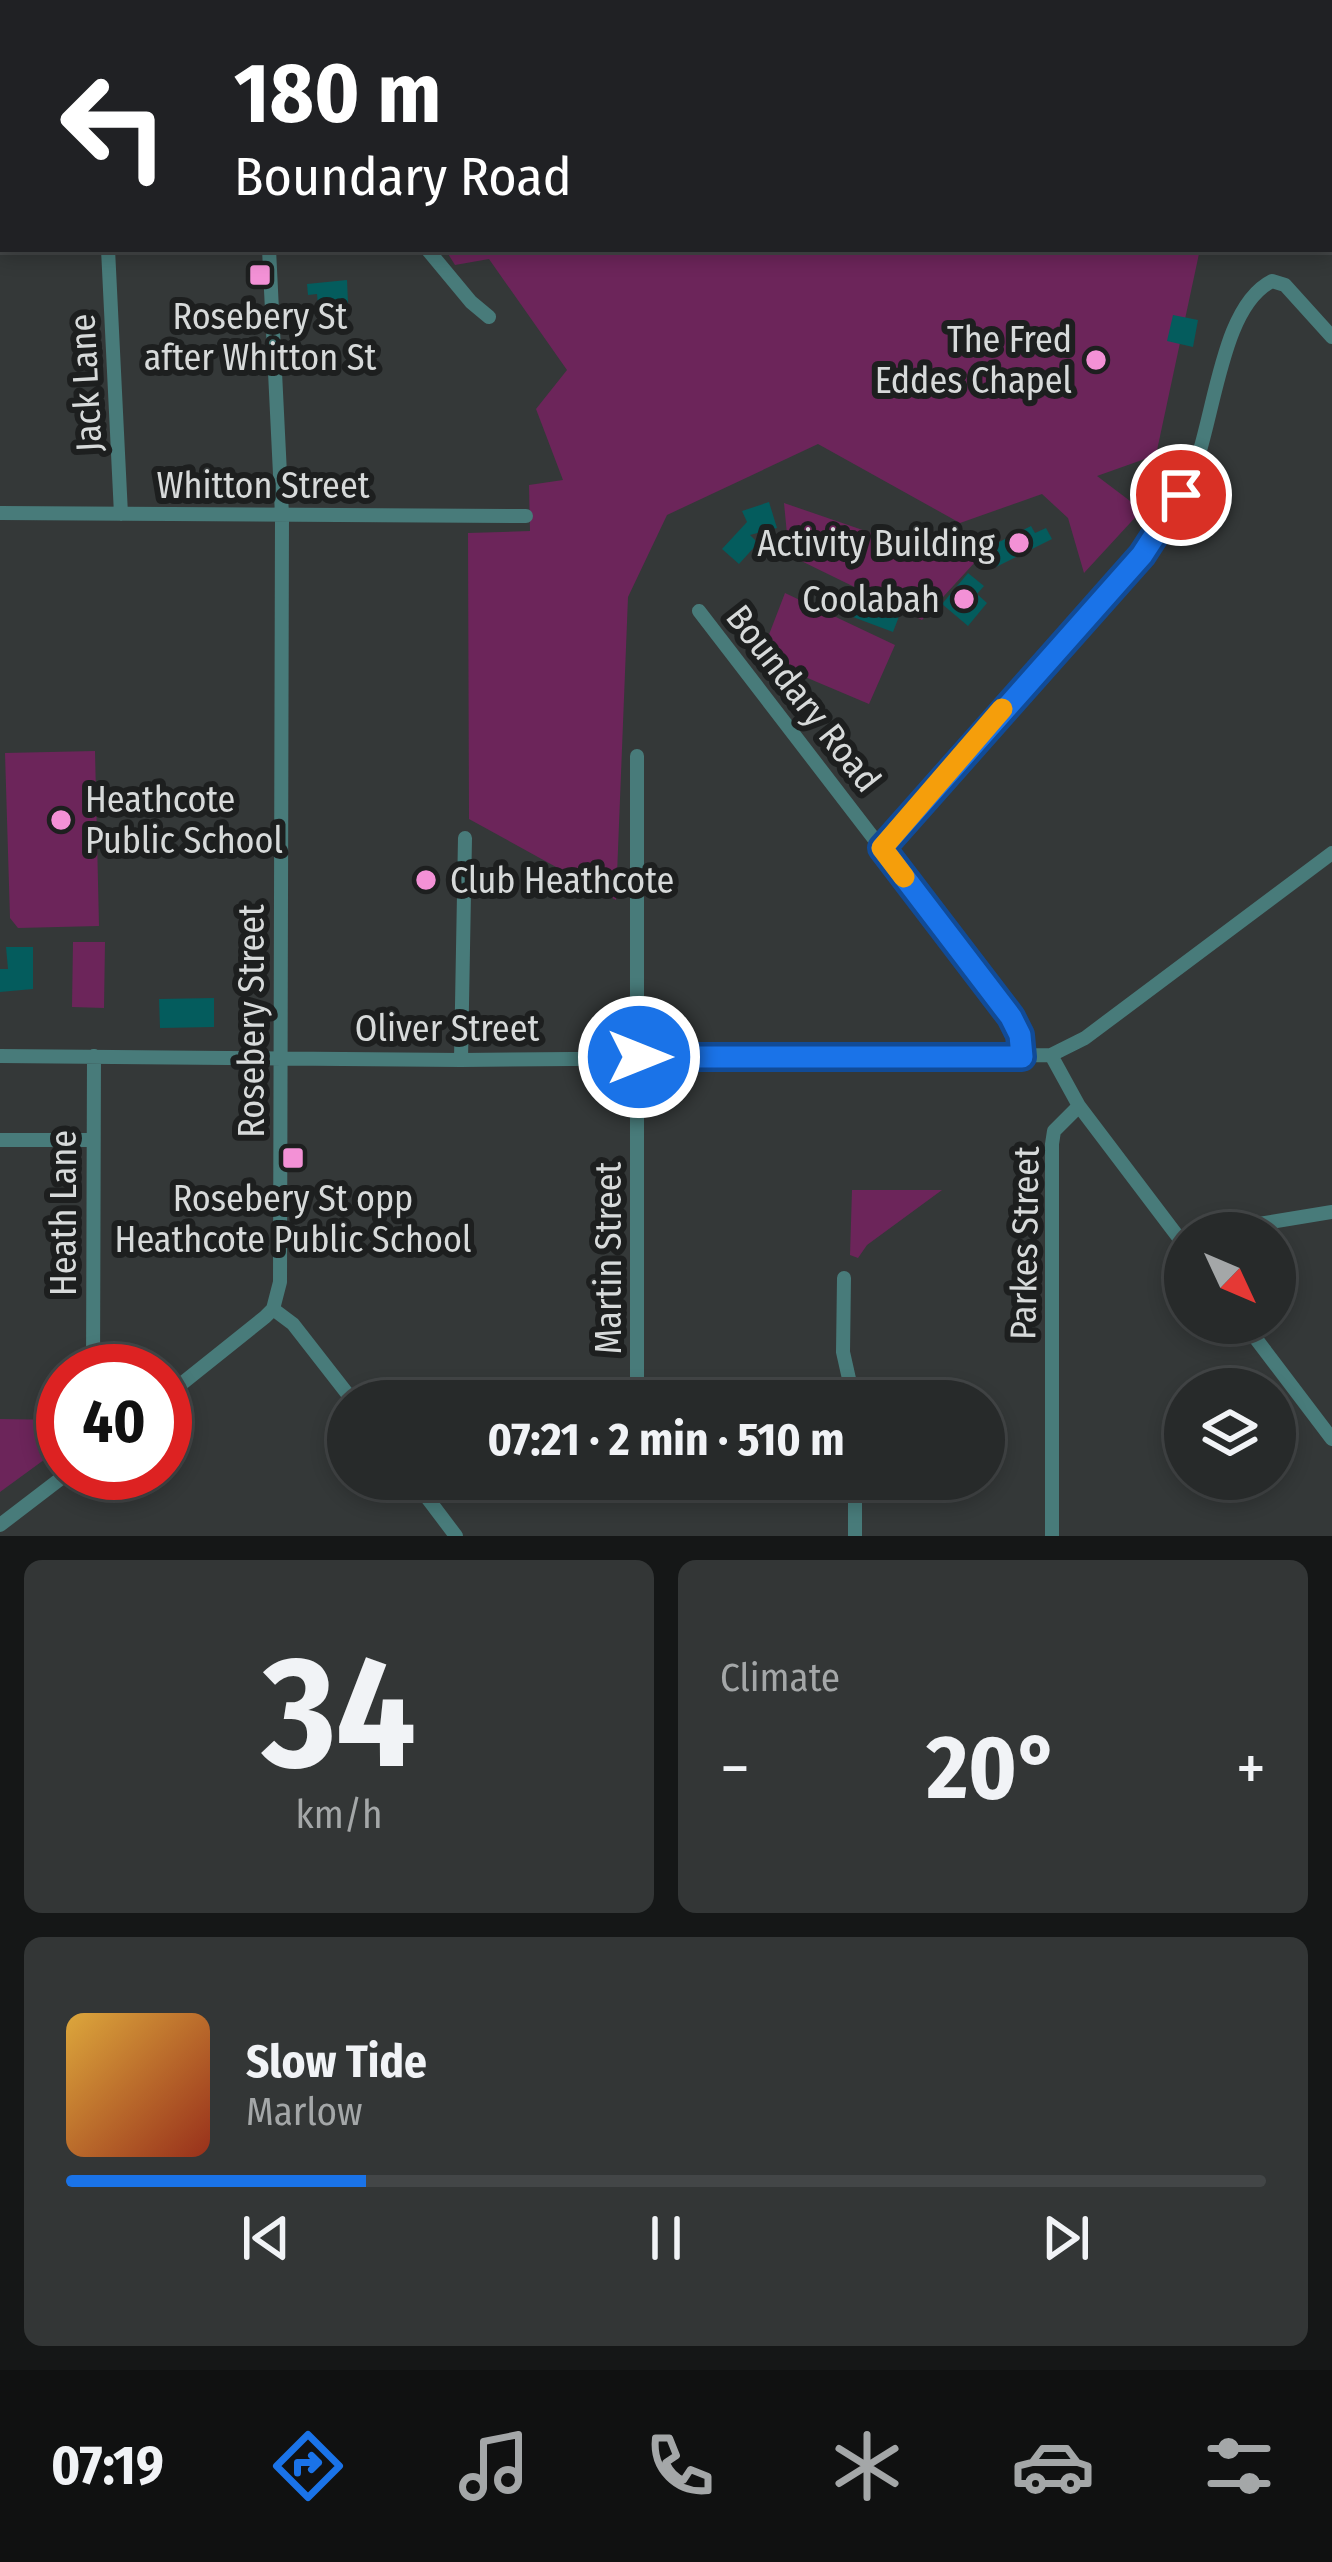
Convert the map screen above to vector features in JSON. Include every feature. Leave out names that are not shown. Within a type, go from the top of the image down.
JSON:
[{"type":"street","name":"Jack Lane","points":[[108,252],[121,514]]},
{"type":"street","name":"Rosebery Street","points":[[269,252],[282,514],[283,1057],[280,1282],[273,1310]]},
{"type":"street","points":[[430,252],[471,302],[489,316]]},
{"type":"street","points":[[882,848],[1142,555],[1186,487],[1205,441],[1220,372],[1238,324],[1261,286],[1272,281],[1285,285],[1332,337]]},
{"type":"street","name":"Whitton Street","points":[[0,513],[526,516]]},
{"type":"street","name":"Boundary Road","points":[[699,611],[1011,1017],[1020,1035],[1022,1057]]},
{"type":"street","name":"Martin Street","points":[[637,755],[637,1380]]},
{"type":"street","points":[[461,1060],[465,838]]},
{"type":"street","name":"Oliver Street","points":[[0,1056],[461,1060],[1051,1055],[1085,1038],[1332,853]]},
{"type":"street","points":[[1051,1055],[1079,1106],[1164,1218]]},
{"type":"street","name":"Heath Lane","points":[[93,1344],[94,1056]]},
{"type":"street","name":"Parkes Street","points":[[1052,1536],[1052,1144],[1054,1131],[1079,1106]]},
{"type":"street","points":[[0,1140],[93,1140]]},
{"type":"street","points":[[1296,1218],[1332,1212]]},
{"type":"street","points":[[844,1278],[843,1352],[849,1380]]},
{"type":"street","points":[[192,1375],[273,1310],[293,1324],[337,1380]]},
{"type":"street","points":[[1260,1344],[1332,1439]]},
{"type":"street","points":[[0,1525],[36,1497]]},
{"type":"street","points":[[429,1500],[457,1536]]},
{"type":"street","points":[[855,1500],[855,1536]]},
{"type":"shaded area","points":[[447,252],[1199,252],[1156,455],[1097,476],[1142,510],[1084,573],[1068,518],[1042,494],[960,523],[818,444],[667,515],[628,597],[616,900],[469,819],[468,533],[530,531],[529,485],[563,480],[536,409],[567,370],[489,259],[455,265]]},
{"type":"shaded area","points":[[784,503],[883,537],[976,561],[922,620],[789,555]]},
{"type":"shaded area","points":[[785,593],[895,645],[869,704],[760,658]]},
{"type":"shaded area","points":[[95,751],[99,926],[18,928],[10,918],[5,753]]},
{"type":"shaded area","points":[[73,942],[105,942],[104,1008],[72,1007]]},
{"type":"shaded area","points":[[852,1190],[942,1190],[867,1245],[858,1258],[850,1255]]},
{"type":"shaded area","points":[[0,1419],[36,1420],[36,1466],[0,1492]]},
{"type":"building","points":[[347,280],[348,303],[318,305],[317,294],[308,295],[307,284]]},
{"type":"building","points":[[1173,315],[1198,320],[1193,347],[1167,341]]},
{"type":"building","points":[[769,502],[777,528],[750,535],[758,543],[739,564],[722,549],[747,522],[742,511]]},
{"type":"building","name":"Activity Building","points":[[1031,526],[1035,533],[1046,528],[1052,539],[996,567],[987,548]]},
{"type":"building","name":"Coolabah","points":[[968,573],[984,586],[977,594],[987,603],[968,626],[942,604]]},
{"type":"building","points":[[863,590],[903,606],[893,632],[845,614],[851,599],[858,602]]},
{"type":"building","points":[[6,947],[33,947],[33,989],[0,992],[0,969],[8,969]]},
{"type":"building","points":[[214,998],[214,1027],[160,1028],[159,999]]},
{"type":"slow traffic","points":[[904,877],[882,848],[1002,709]]},
{"type":"place","name":"Rosebery St after Whitton St","points":[[260,275]]},
{"type":"place","name":"The Fred Eddes Chapel","points":[[1096,360]]},
{"type":"place","name":"Activity Building","points":[[1019,543]]},
{"type":"place","name":"Coolabah","points":[[964,599]]},
{"type":"place","name":"Heathcote Public School","points":[[61,820]]},
{"type":"place","name":"Club Heathcote","points":[[426,880]]},
{"type":"place","name":"Rosebery St opp Heathcote Public School","points":[[293,1158]]},
{"type":"route","points":[[639,1057],[1022,1057],[1020,1035],[1011,1017],[882,848],[1142,555],[1181,495]]}]
